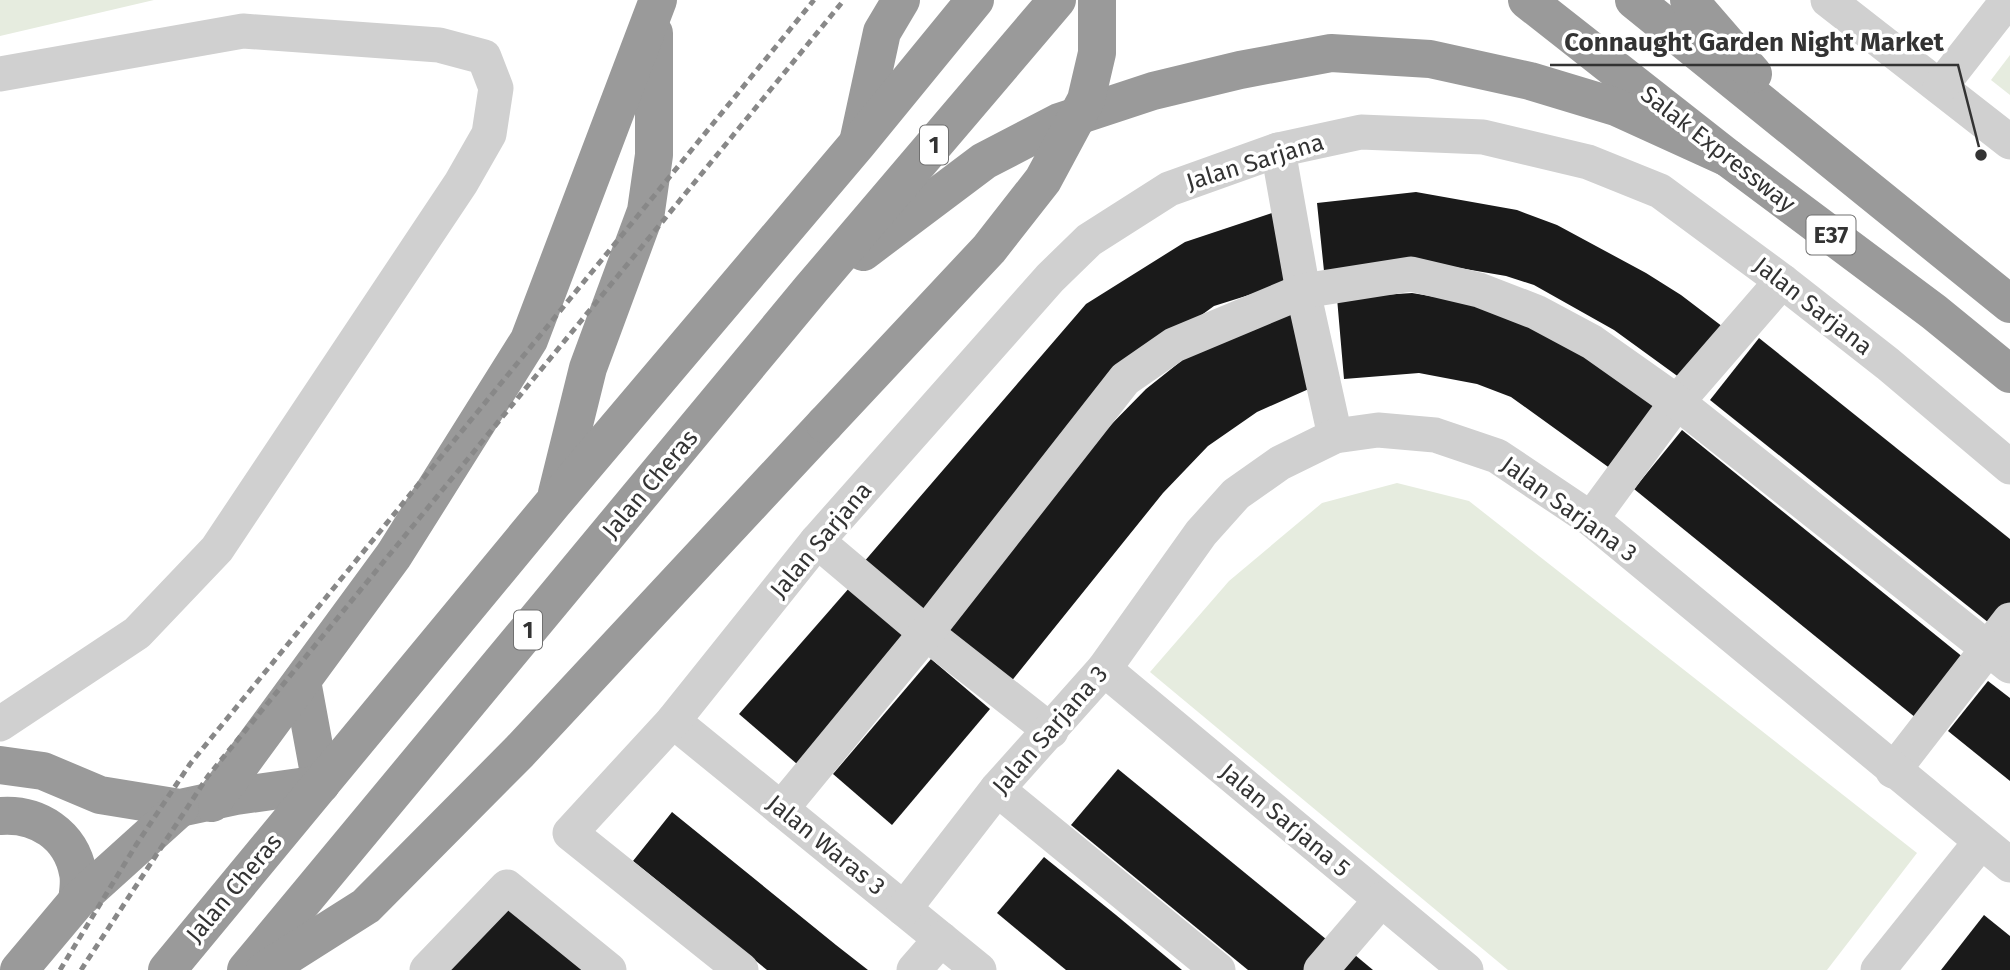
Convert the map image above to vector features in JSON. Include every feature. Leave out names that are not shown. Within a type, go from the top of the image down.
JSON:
[{"type":"highway","points":[[858,143],[882,32],[901,0]]},
{"type":"highway","name":"Jalan Cheras","points":[[167,970],[554,502],[858,143],[975,0]]},
{"type":"highway","name":"Jalan Cheras","points":[[246,970],[811,289],[1058,0]]},
{"type":"highway","points":[[265,970],[366,906],[519,752],[989,249],[1042,180],[1086,100],[1097,53],[1097,0]]},
{"type":"highway","name":"Salak Expressway","points":[[1527,0],[1728,158],[1934,312],[2010,374]]},
{"type":"highway","name":"E37","points":[[1634,0],[2010,303]]},
{"type":"highway","points":[[1689,0],[1815,147]]},
{"type":"highway","points":[[554,502],[588,368],[646,211],[654,155],[656,4]]},
{"type":"highway","points":[[19,970],[77,901],[196,805],[302,681],[394,555],[529,340],[656,4]]},
{"type":"highway","points":[[811,289],[984,161],[1059,122],[1153,91],[1240,69],[1331,53],[1430,58],[1530,80],[1616,107],[1728,158]]},
{"type":"highway","points":[[0,765],[43,771],[100,795],[196,805],[236,796],[321,785],[302,681]]},
{"type":"highway","points":[[0,816],[29,818],[52,829],[71,849],[78,875],[77,901]]},
{"type":"street","points":[[1828,0],[2010,142]]},
{"type":"street","points":[[1940,87],[2008,0]]},
{"type":"street","points":[[0,74],[243,31],[439,45],[484,57],[496,88],[489,134],[461,183],[217,548],[137,633],[0,724]]},
{"type":"street","name":"Jalan Sarjana","points":[[741,970],[570,833],[673,721],[817,541],[1041,287],[1089,240],[1169,189],[1278,150],[1361,132],[1483,137],[1588,162],[1660,191],[1888,364],[2010,467]]},
{"type":"street","points":[[1278,150],[1303,291],[1335,436]]},
{"type":"street","points":[[781,809],[926,632],[1125,379],[1174,345],[1303,291],[1411,274],[1479,290],[1536,312],[1592,342],[1677,402],[1999,657]]},
{"type":"street","points":[[1591,519],[1677,402],[1782,281]]},
{"type":"street","name":"Jalan Sarjana 3","points":[[904,909],[997,789],[1104,669],[1201,533],[1236,494],[1280,463],[1335,436],[1378,430],[1435,435],[1497,456],[1591,519],[1980,843],[2010,865]]},
{"type":"street","points":[[817,541],[1051,731]]},
{"type":"street","points":[[1893,771],[1999,657],[2010,620]]},
{"type":"street","name":"Jalan Sarjana 5","points":[[1104,669],[1466,970]]},
{"type":"street","name":"Jalan Waras 3","points":[[673,721],[979,970]]},
{"type":"street","points":[[997,789],[1218,970]]},
{"type":"street","points":[[1878,970],[1980,843]]},
{"type":"street","points":[[427,970],[507,887],[608,970]]},
{"type":"street","points":[[1321,970],[1381,900]]},
{"type":"street","points":[[914,970],[941,939]]},
{"type":"shaded area","points":[[0,0],[154,0],[0,36]]},
{"type":"shaded area","points":[[2010,55],[2010,95],[1991,80]]},
{"type":"shaded area","points":[[1397,483],[1469,501],[1917,853],[1827,970],[1508,970],[1150,672],[1229,581],[1322,503]]},
{"type":"building","points":[[1416,192],[1517,210],[1557,225],[1646,273],[1681,295],[1727,330],[1687,383],[1614,330],[1534,285],[1506,276],[1442,265],[1324,271],[1317,203]]},
{"type":"building","points":[[1284,209],[1297,280],[1214,306],[1138,361],[921,613],[863,563],[1086,304],[1185,242]]},
{"type":"building","points":[[1412,293],[1460,301],[1538,326],[1659,405],[1611,469],[1511,397],[1477,384],[1419,373],[1344,379],[1337,298]]},
{"type":"building","points":[[1300,303],[1320,384],[1257,412],[1208,446],[1163,493],[1010,683],[943,630],[1096,440],[1146,389],[1185,358]]},
{"type":"building","points":[[1759,338],[2010,539],[2010,607],[1994,627],[1710,400]]},
{"type":"building","points":[[1682,430],[1969,662],[1921,722],[1634,489]]},
{"type":"building","points":[[850,587],[915,643],[804,770],[739,714]]},
{"type":"building","points":[[931,659],[990,709],[892,825],[833,774]]},
{"type":"building","points":[[1988,681],[2010,698],[2010,781],[1948,731]]},
{"type":"building","points":[[1118,769],[1332,944],[1310,970],[1248,970],[1071,825]]},
{"type":"building","points":[[672,812],[868,970],[767,970],[633,861]]},
{"type":"building","points":[[1044,857],[1182,970],[1066,970],[997,913]]},
{"type":"building","points":[[487,892],[585,970],[432,970]]},
{"type":"building","points":[[1984,915],[2010,936],[2010,970],[1941,970]]},
{"type":"building","points":[[1355,955],[1373,970],[1342,970]]},
{"type":"railway","points":[[60,970],[136,845],[190,764],[814,0]]},
{"type":"railway","points":[[81,970],[208,776],[844,0]]},
{"type":"place","name":"Connaught Garden Night Market","points":[[1981,155]]}]
